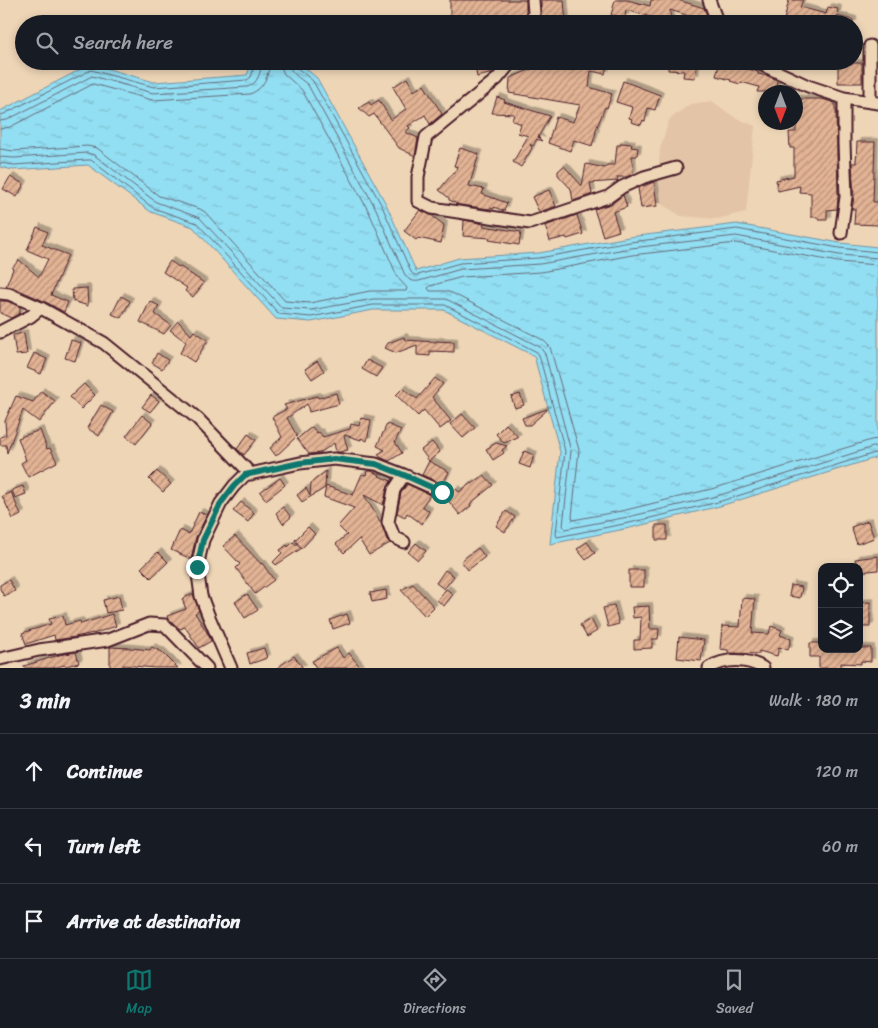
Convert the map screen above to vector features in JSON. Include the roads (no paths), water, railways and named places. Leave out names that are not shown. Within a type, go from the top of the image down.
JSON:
[{"type":"street","points":[[533,0],[533,15]]},
{"type":"street","points":[[709,0],[715,15]]},
{"type":"street","points":[[773,70],[808,86],[844,98],[874,102],[870,46]]},
{"type":"street","points":[[505,70],[498,78],[426,137],[418,177],[418,201],[432,208],[530,223],[608,197],[622,187],[644,177],[676,168]]},
{"type":"street","points":[[842,233],[846,197],[844,98]]},
{"type":"street","points":[[0,293],[9,294],[41,308],[104,343],[198,419],[251,474]]},
{"type":"street","points":[[0,332],[31,316],[41,308]]},
{"type":"street","points":[[231,668],[201,596],[197,567],[203,540],[221,503],[245,475],[300,463],[334,459],[376,464],[442,492]]},
{"type":"street","points":[[404,475],[394,490],[388,522],[394,537],[404,542]]},
{"type":"street","points":[[0,659],[39,650],[108,640],[149,624],[165,625],[207,668]]},
{"type":"street","points":[[709,668],[722,661],[742,660],[755,663],[763,668]]},
{"type":"water","points":[[79,70],[112,70],[154,82],[247,75],[249,70],[308,70],[317,78],[386,204],[416,271],[459,258],[539,253],[629,237],[737,224],[840,243],[878,247],[878,457],[720,506],[630,528],[550,544],[560,452],[534,356],[444,310],[373,310],[311,322],[276,319],[193,227],[151,212],[88,165],[13,170],[0,167],[0,111]]}]
